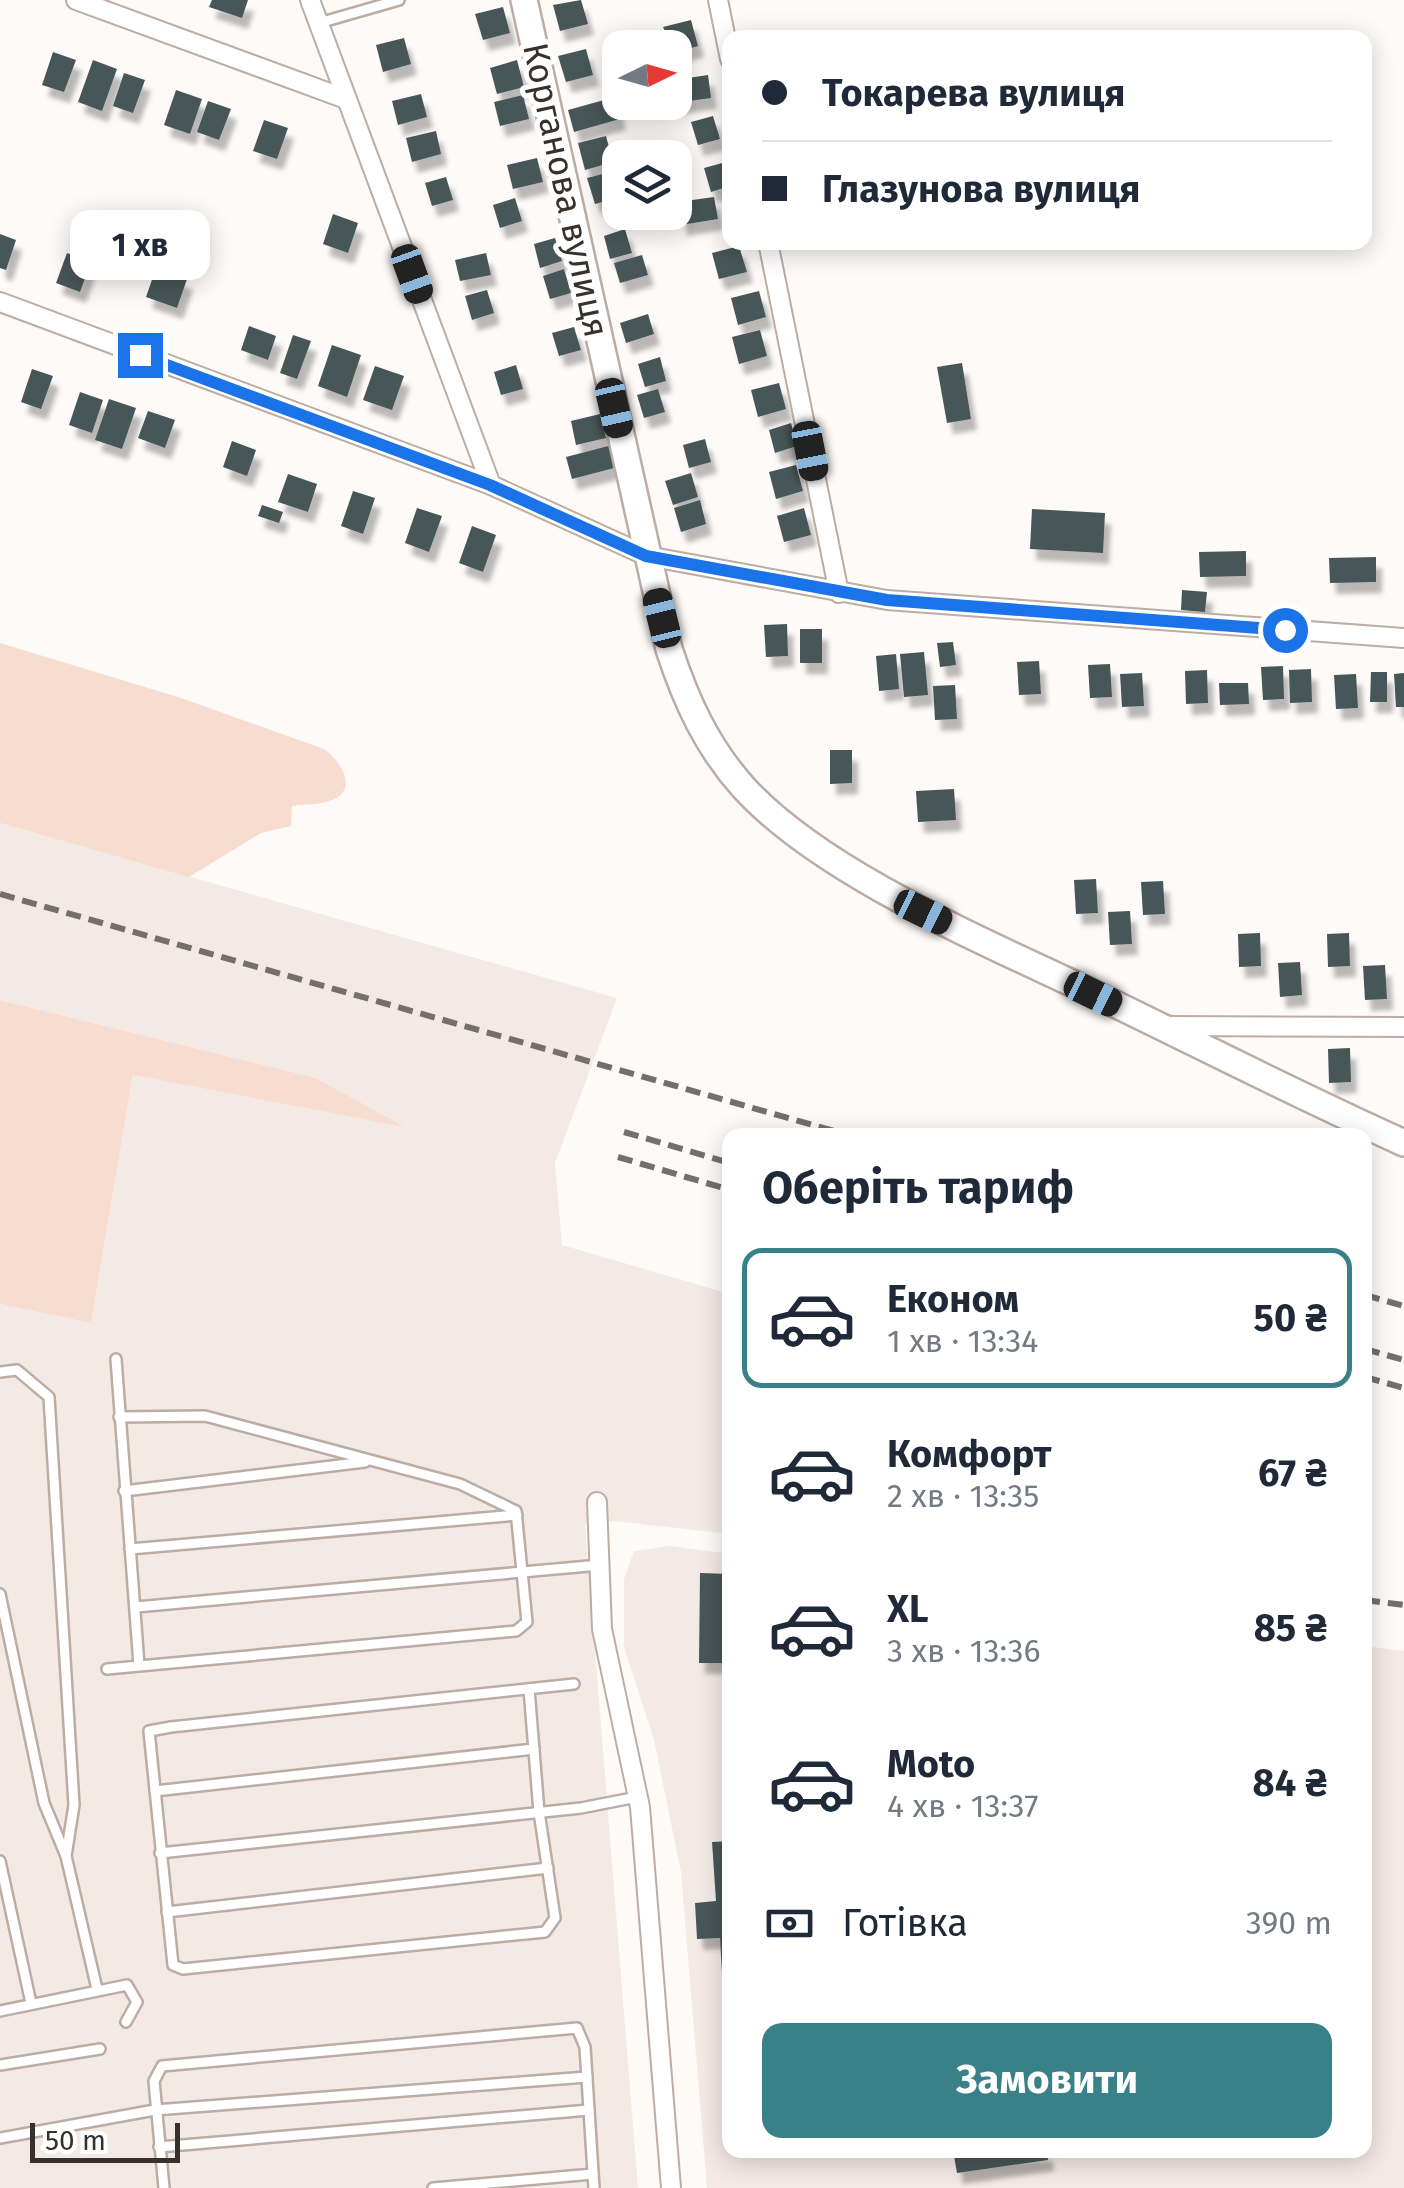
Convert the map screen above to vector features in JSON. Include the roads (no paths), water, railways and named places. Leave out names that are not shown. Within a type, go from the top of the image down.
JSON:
[{"type":"main road","name":"Корганова вулиця","points":[[524,0],[646,556],[684,696],[704,737],[745,789],[801,836],[923,912],[1404,1143]]},
{"type":"street","points":[[76,0],[346,98]]},
{"type":"street","points":[[310,0],[490,485]]},
{"type":"street","points":[[718,0],[724,30]]},
{"type":"street","points":[[770,250],[839,593]]},
{"type":"street","points":[[0,302],[490,485],[646,556],[839,593],[1087,617],[1404,638]]},
{"type":"street","points":[[1161,1026],[1404,1027]]},
{"type":"street","points":[[597,1502],[602,1628],[638,1797],[671,2188]]},
{"type":"lane","points":[[319,23],[399,0]]},
{"type":"lane","points":[[116,1359],[139,1665]]},
{"type":"lane","points":[[0,1372],[17,1370],[48,1397],[74,1805],[66,1856]]},
{"type":"lane","points":[[107,1669],[516,1631],[527,1622],[516,1511],[460,1484],[205,1416],[119,1418]]},
{"type":"lane","points":[[124,1491],[373,1461]]},
{"type":"lane","points":[[130,1549],[517,1515]]},
{"type":"lane","points":[[136,1607],[523,1568],[600,1565]]},
{"type":"lane","points":[[0,1594],[44,1802],[66,1856],[97,1989]]},
{"type":"lane","points":[[529,1689],[539,1812],[555,1918],[546,1932],[182,1969],[173,1965],[149,1731],[574,1684]]},
{"type":"lane","points":[[155,1791],[534,1749]]},
{"type":"lane","points":[[160,1853],[539,1812],[638,1797]]},
{"type":"lane","points":[[0,1861],[31,2003]]},
{"type":"lane","points":[[167,1912],[548,1868]]},
{"type":"lane","points":[[0,2011],[128,1984],[137,2002],[126,2022]]},
{"type":"lane","points":[[164,2188],[154,2082],[162,2066],[538,2028],[577,2028],[585,2047],[594,2188]]},
{"type":"lane","points":[[0,2065],[100,2048]]},
{"type":"lane","points":[[0,2138],[155,2110],[587,2077]]},
{"type":"lane","points":[[159,2147],[589,2110]]},
{"type":"lane","points":[[433,2188],[594,2174]]},
{"type":"railway","points":[[0,894],[823,1128]]},
{"type":"railway","points":[[624,1132],[722,1161]]},
{"type":"railway","points":[[618,1157],[722,1188]]},
{"type":"railway","points":[[1372,1297],[1404,1306]]},
{"type":"railway","points":[[1372,1351],[1404,1360]]},
{"type":"railway","points":[[1372,1379],[1404,1388]]},
{"type":"railway","points":[[1372,1601],[1404,1605]]}]
